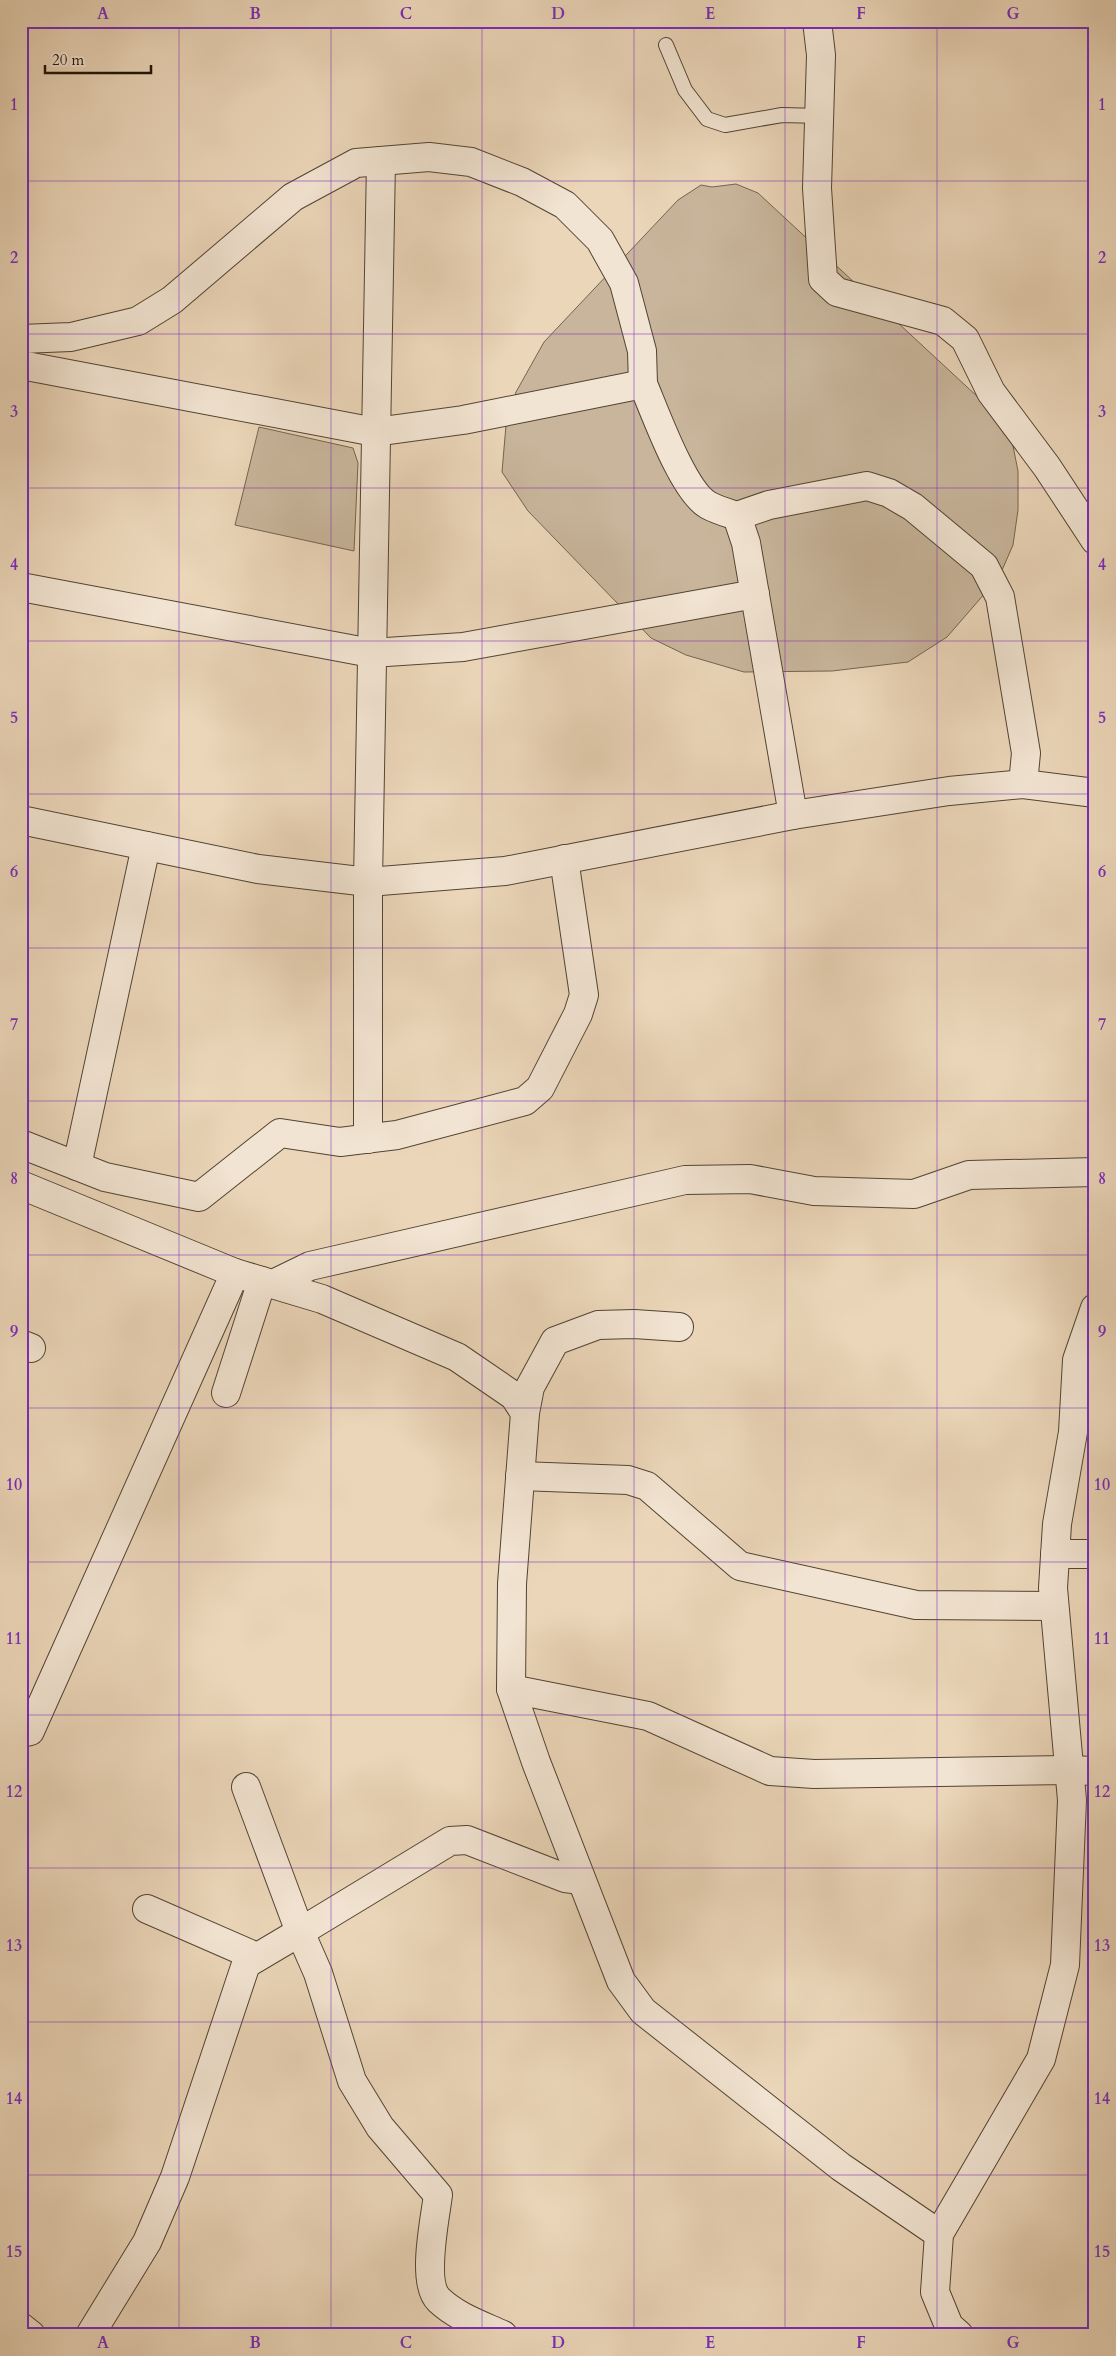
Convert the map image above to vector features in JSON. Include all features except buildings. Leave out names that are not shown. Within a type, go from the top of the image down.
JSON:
[{"type":"street","points":[[817,21],[821,55],[817,188],[822,279],[837,292],[943,321],[965,339],[991,392],[1047,467],[1095,540]]},
{"type":"street","points":[[21,338],[71,337],[138,321],[172,300],[219,258],[293,197],[356,163],[429,156],[471,162],[522,182],[565,205],[600,240],[624,283],[642,351],[643,384],[685,478],[707,505],[737,516],[769,504],[867,486],[889,493],[913,507],[984,566],[1000,597],[1026,753],[1023,784]]},
{"type":"street","points":[[368,1139],[368,882],[380,161]]},
{"type":"street","points":[[21,365],[375,432],[463,420],[643,384]]},
{"type":"street","points":[[737,516],[746,543],[794,815]]},
{"type":"street","points":[[21,588],[371,653],[463,647],[755,594]]},
{"type":"street","points":[[21,820],[258,869],[368,882],[505,871],[794,815],[949,791],[1023,784],[1095,793]]},
{"type":"street","points":[[77,1166],[146,846]]},
{"type":"street","points":[[21,1144],[105,1176],[199,1197],[280,1133],[340,1142],[397,1136],[525,1101],[540,1088],[578,1014],[584,995],[564,859]]},
{"type":"street","points":[[226,1393],[267,1282],[310,1266],[685,1180],[750,1179],[814,1192],[914,1194],[970,1175],[1095,1172]]},
{"type":"street","points":[[21,1185],[235,1273],[322,1299],[457,1357],[514,1396],[525,1413]]},
{"type":"street","points":[[21,1733],[30,1730],[235,1273]]},
{"type":"street","points":[[946,2332],[935,2292],[939,2234],[1042,2059],[1065,1965],[1072,1800],[1053,1588],[1057,1524],[1073,1432],[1077,1360],[1095,1308]]},
{"type":"street","points":[[679,1327],[634,1324],[598,1325],[555,1341],[530,1386],[525,1413],[512,1584],[511,1689],[536,1762],[621,1981],[643,2011],[840,2167],[939,2234]]},
{"type":"street","points":[[520,1476],[628,1480],[647,1486],[740,1566],[916,1605],[1054,1606]]},
{"type":"street","points":[[1055,1554],[1095,1554]]},
{"type":"street","points":[[511,1689],[648,1716],[770,1771],[814,1774],[1095,1771]]},
{"type":"street","points":[[246,1787],[300,1932],[318,1972],[352,2081],[380,2127],[438,2194],[429,2278],[437,2299],[459,2315],[503,2335]]},
{"type":"street","points":[[90,2335],[147,2242],[175,2177],[246,1964],[450,1841],[467,1840],[565,1878],[581,1880]]},
{"type":"street","points":[[147,1909],[257,1957]]},
{"type":"street","points":[[21,2327],[31,2335]]},
{"type":"lane","points":[[666,45],[685,90],[707,119],[725,125],[782,116],[820,116]]},
{"type":"shaded area","points":[[736,184],[758,193],[994,412],[1012,441],[1018,471],[1018,510],[1013,545],[999,577],[947,637],[908,662],[832,671],[744,672],[686,655],[651,638],[528,511],[502,472],[506,425],[516,392],[544,342],[678,200],[701,185],[712,187]]},
{"type":"shaded area","points":[[259,427],[353,448],[358,463],[354,551],[235,525]]}]
